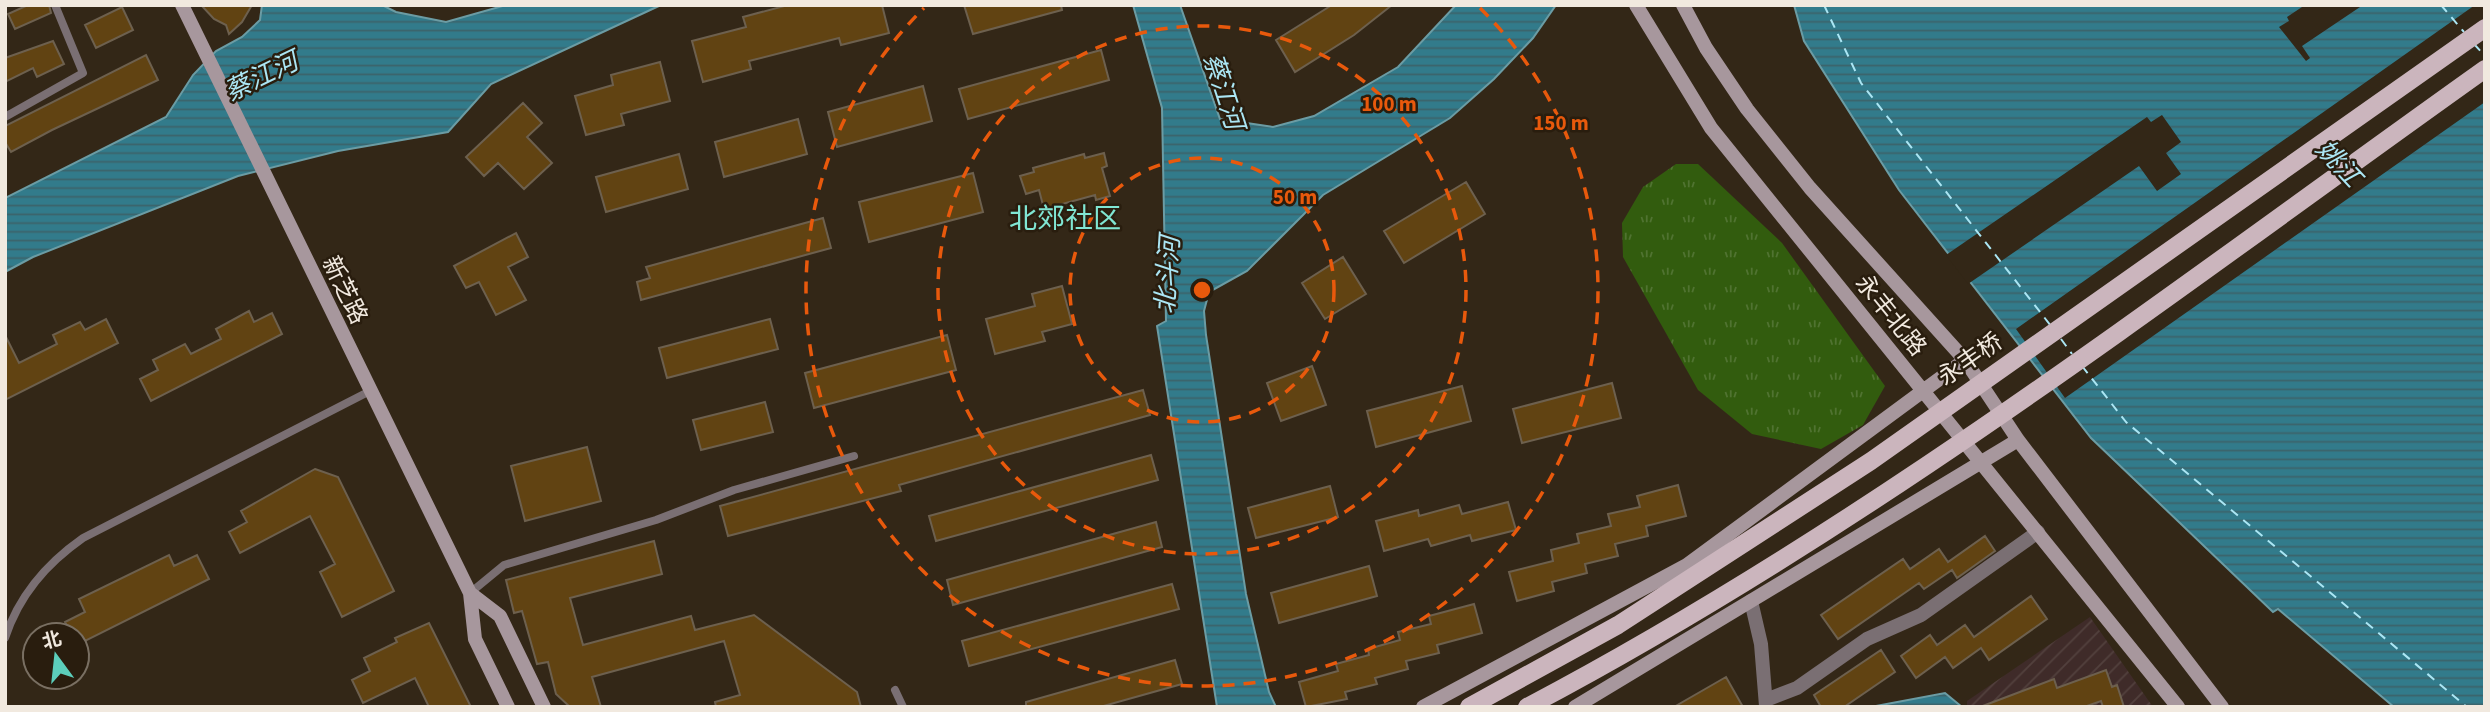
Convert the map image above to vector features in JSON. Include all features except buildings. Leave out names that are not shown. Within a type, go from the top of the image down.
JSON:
[{"type":"main road","name":"永丰北路","points":[[1636,5],[1711,128],[2178,707]]},
{"type":"main road","name":"永丰北路","points":[[1683,5],[1706,48],[1747,109],[1810,188],[1965,360],[2018,440],[2222,707]]},
{"type":"main road","name":"新芝路","points":[[185,10],[470,593],[475,639],[508,707]]},
{"type":"main road","name":"永丰桥","points":[[1469,707],[1618,625],[1860,468],[2485,28]]},
{"type":"main road","points":[[1527,707],[1684,618],[1910,477],[2485,69]]},
{"type":"main road","points":[[1423,707],[1687,565],[1925,393],[1965,360]]},
{"type":"main road","points":[[1575,707],[2018,440]]},
{"type":"main road","name":"新芝路","points":[[470,593],[500,616],[544,707]]},
{"type":"street","points":[[1751,601],[1761,644],[1766,703],[1797,688],[1867,639],[1920,615],[2038,532]]},
{"type":"lane","points":[[5,117],[83,73],[55,5]]},
{"type":"lane","points":[[5,638],[26,591],[58,556],[83,538],[370,391]]},
{"type":"lane","points":[[470,593],[503,565],[656,520],[734,490],[855,456]]},
{"type":"lane","points":[[895,690],[904,707]]},
{"type":"shaded area","points":[[2090,617],[2153,707],[1967,707],[1967,701]]},
{"type":"green space","points":[[1676,164],[1698,164],[1782,243],[1885,386],[1863,425],[1821,449],[1752,434],[1698,390],[1623,257],[1622,223],[1643,187]]},
{"type":"water","name":"蔡江河","points":[[262,5],[382,5],[396,12],[446,22],[506,5],[661,5],[491,84],[448,132],[338,151],[238,176],[33,257],[5,272],[5,198],[166,117],[193,75],[216,51],[242,37],[260,20]]},
{"type":"water","name":"北斗河","points":[[1133,5],[1180,5],[1220,119],[1273,127],[1314,116],[1398,67],[1456,5],[1556,5],[1533,38],[1494,79],[1450,118],[1323,195],[1247,271],[1209,292],[1204,311],[1206,335],[1246,594],[1269,692],[1276,707],[1217,707],[1157,326],[1166,321],[1162,108]]},
{"type":"water","name":"姚江","points":[[1794,5],[2485,5],[2485,707],[2394,707],[2278,609],[2273,612],[2091,438],[1899,190],[1804,41]]},
{"type":"water","points":[[1945,693],[1962,707],[1873,707],[1876,706]]},
{"type":"pier","points":[[2305,5],[2363,5],[2302,46],[2310,58],[2306,61],[2279,27],[2289,21],[2287,17]]},
{"type":"pier","points":[[2475,5],[2485,5],[2485,102],[2065,398],[2016,329]]},
{"type":"pier","points":[[2162,115],[2181,142],[2166,153],[2181,174],[2157,191],[2139,166],[1968,284],[1946,255],[2147,117],[2151,122]]},
{"type":"ferry route","points":[[1824,5],[1861,83],[2051,326]]},
{"type":"ferry route","points":[[2441,5],[2464,32]]},
{"type":"ferry route","points":[[2474,44],[2485,56]]},
{"type":"ferry route","points":[[2061,339],[2072,354]]},
{"type":"ferry route","points":[[2082,366],[2126,422],[2467,707]]},
{"type":"district","name":"北郊社区","points":[[1065,218]]}]
